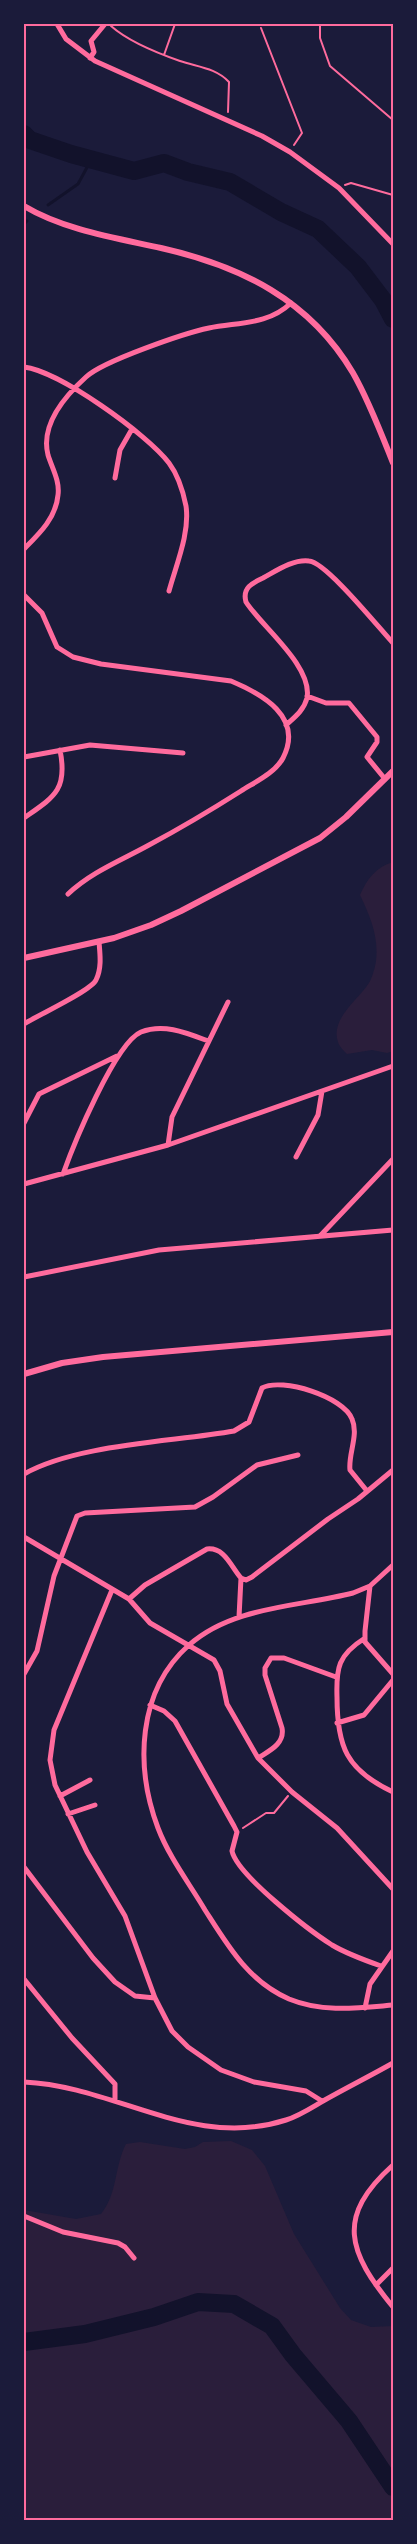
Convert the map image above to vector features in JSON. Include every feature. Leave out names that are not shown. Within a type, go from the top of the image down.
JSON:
[{"type":"street","points":[[57,24],[66,39],[90,58],[228,121],[290,152],[338,188],[393,244]]},
{"type":"street","points":[[90,58],[94,52],[91,41],[105,24]]},
{"type":"street","points":[[24,206],[70,226],[223,265],[259,282],[292,304],[320,329],[353,374],[393,463]]},
{"type":"street","points":[[24,549],[46,526],[57,501],[58,486],[46,447],[47,432],[54,416],[74,389],[93,371],[106,364],[204,329],[268,319],[281,313],[292,304]]},
{"type":"street","points":[[24,367],[36,369],[74,389],[132,429],[171,466],[185,502],[186,526],[169,591]]},
{"type":"street","points":[[115,478],[120,450],[132,429]]},
{"type":"street","points":[[286,725],[299,714],[307,696],[303,676],[293,659],[246,602],[245,593],[250,584],[288,565],[310,560],[318,564],[333,578],[393,643]]},
{"type":"street","points":[[24,595],[42,613],[55,644],[67,655],[101,664],[231,681],[251,689],[267,699],[276,707],[286,725],[287,744],[283,758],[266,775],[193,822],[86,879],[68,894]]},
{"type":"street","points":[[307,696],[326,703],[345,702],[354,707],[377,737],[367,757],[385,780]]},
{"type":"street","points":[[24,756],[100,745],[183,753]]},
{"type":"street","points":[[24,818],[55,794],[60,787],[63,774],[60,750]]},
{"type":"street","points":[[24,958],[99,942],[135,931],[164,919],[320,838],[346,817],[393,771]]},
{"type":"street","points":[[24,1024],[59,1003],[87,991],[94,985],[99,967],[99,942]]},
{"type":"street","points":[[168,1144],[172,1117],[228,1002]]},
{"type":"street","points":[[63,1174],[117,1056],[132,1038],[151,1029],[170,1029],[183,1031],[208,1041]]},
{"type":"street","points":[[24,1123],[39,1094],[117,1056]]},
{"type":"street","points":[[24,1184],[168,1144],[393,1066]]},
{"type":"street","points":[[296,1157],[318,1115],[322,1091]]},
{"type":"street","points":[[320,1236],[393,1159]]},
{"type":"street","points":[[24,1277],[135,1253],[393,1230]]},
{"type":"street","points":[[24,1374],[62,1364],[103,1357],[393,1332]]},
{"type":"street","points":[[24,1474],[64,1458],[110,1448],[234,1431],[249,1422],[262,1388],[282,1386],[312,1392],[345,1408],[354,1427],[350,1470],[367,1491]]},
{"type":"street","points":[[24,1674],[37,1652],[54,1576],[75,1518],[80,1515],[195,1507],[213,1497],[259,1464],[298,1455]]},
{"type":"street","points":[[129,1599],[145,1585],[207,1548],[217,1549],[224,1554],[241,1578],[246,1580],[393,1470]]},
{"type":"street","points":[[24,1537],[129,1599],[142,1617],[150,1623],[190,1644],[214,1660],[218,1666],[227,1704],[258,1758],[292,1792],[336,1828],[393,1889]]},
{"type":"street","points":[[393,1565],[370,1586],[332,1598],[239,1617],[216,1627],[190,1644],[163,1678],[150,1705],[143,1753],[152,1808],[158,1828],[183,1874],[240,1963],[270,1988],[304,2004],[321,2008],[365,2008],[393,2005]]},
{"type":"street","points":[[239,1617],[241,1578]]},
{"type":"street","points":[[370,1586],[364,1638],[369,1648],[393,1674]]},
{"type":"street","points":[[112,1590],[54,1730],[51,1768],[60,1796],[87,1852],[125,1916],[154,1998],[172,2031],[188,2047],[212,2065],[231,2074],[254,2082],[306,2092],[322,2101]]},
{"type":"street","points":[[364,1638],[343,1657],[336,1677],[337,1723],[340,1740],[362,1773],[373,1782],[393,1792]]},
{"type":"street","points":[[258,1758],[278,1744],[283,1732],[266,1675],[265,1668],[271,1658],[284,1658],[336,1677]]},
{"type":"street","points":[[337,1723],[364,1715],[393,1680]]},
{"type":"street","points":[[150,1705],[164,1711],[175,1721],[237,1832],[232,1846],[233,1856],[271,1897],[330,1944],[381,1966]]},
{"type":"street","points":[[60,1796],[90,1780]]},
{"type":"street","points":[[68,1814],[95,1805]]},
{"type":"street","points":[[24,1867],[109,1976],[135,1996],[154,1998]]},
{"type":"street","points":[[365,2008],[370,1984],[393,1951]]},
{"type":"street","points":[[24,1979],[72,2038],[111,2079],[116,2089],[115,2101]]},
{"type":"street","points":[[24,2082],[53,2084],[184,2123],[222,2129],[250,2128],[280,2122],[393,2063]]},
{"type":"street","points":[[393,2165],[369,2188],[360,2207],[355,2227],[358,2254],[376,2285],[393,2307]]},
{"type":"street","points":[[24,2216],[63,2232],[118,2243],[125,2247],[134,2258]]},
{"type":"street","points":[[376,2285],[393,2268]]},
{"type":"path","points":[[110,24],[119,33],[164,55],[221,73],[229,82],[228,121]]},
{"type":"path","points":[[164,55],[174,24]]},
{"type":"path","points":[[320,24],[320,38],[330,66],[393,120]]},
{"type":"path","points":[[261,28],[302,133],[290,152]]},
{"type":"path","points":[[338,188],[350,183],[393,195]]},
{"type":"path","points":[[237,1832],[266,1813],[274,1813],[292,1792]]},
{"type":"shaded area","points":[[393,862],[393,1051],[387,1053],[372,1050],[347,1054],[338,1042],[338,1025],[346,1010],[369,983],[377,952],[375,935],[360,895],[377,870]]},
{"type":"shaded area","points":[[231,2141],[252,2150],[265,2166],[294,2234],[340,2308],[351,2320],[371,2327],[393,2326],[393,2520],[24,2520],[24,2210],[76,2219],[101,2214],[113,2189],[119,2162],[126,2144],[140,2142],[185,2149],[195,2147],[203,2142]]},
{"type":"waterway","points":[[24,134],[30,140],[71,154],[134,171],[164,163],[188,172],[230,182],[281,212],[318,229],[358,267],[383,300],[393,319]]},
{"type":"waterway","points":[[48,205],[78,184],[91,160]]},
{"type":"waterway","points":[[24,224],[27,221]]},
{"type":"waterway","points":[[24,2342],[85,2334],[154,2317],[198,2302],[234,2304],[272,2326],[293,2355],[349,2421],[393,2487]]}]
